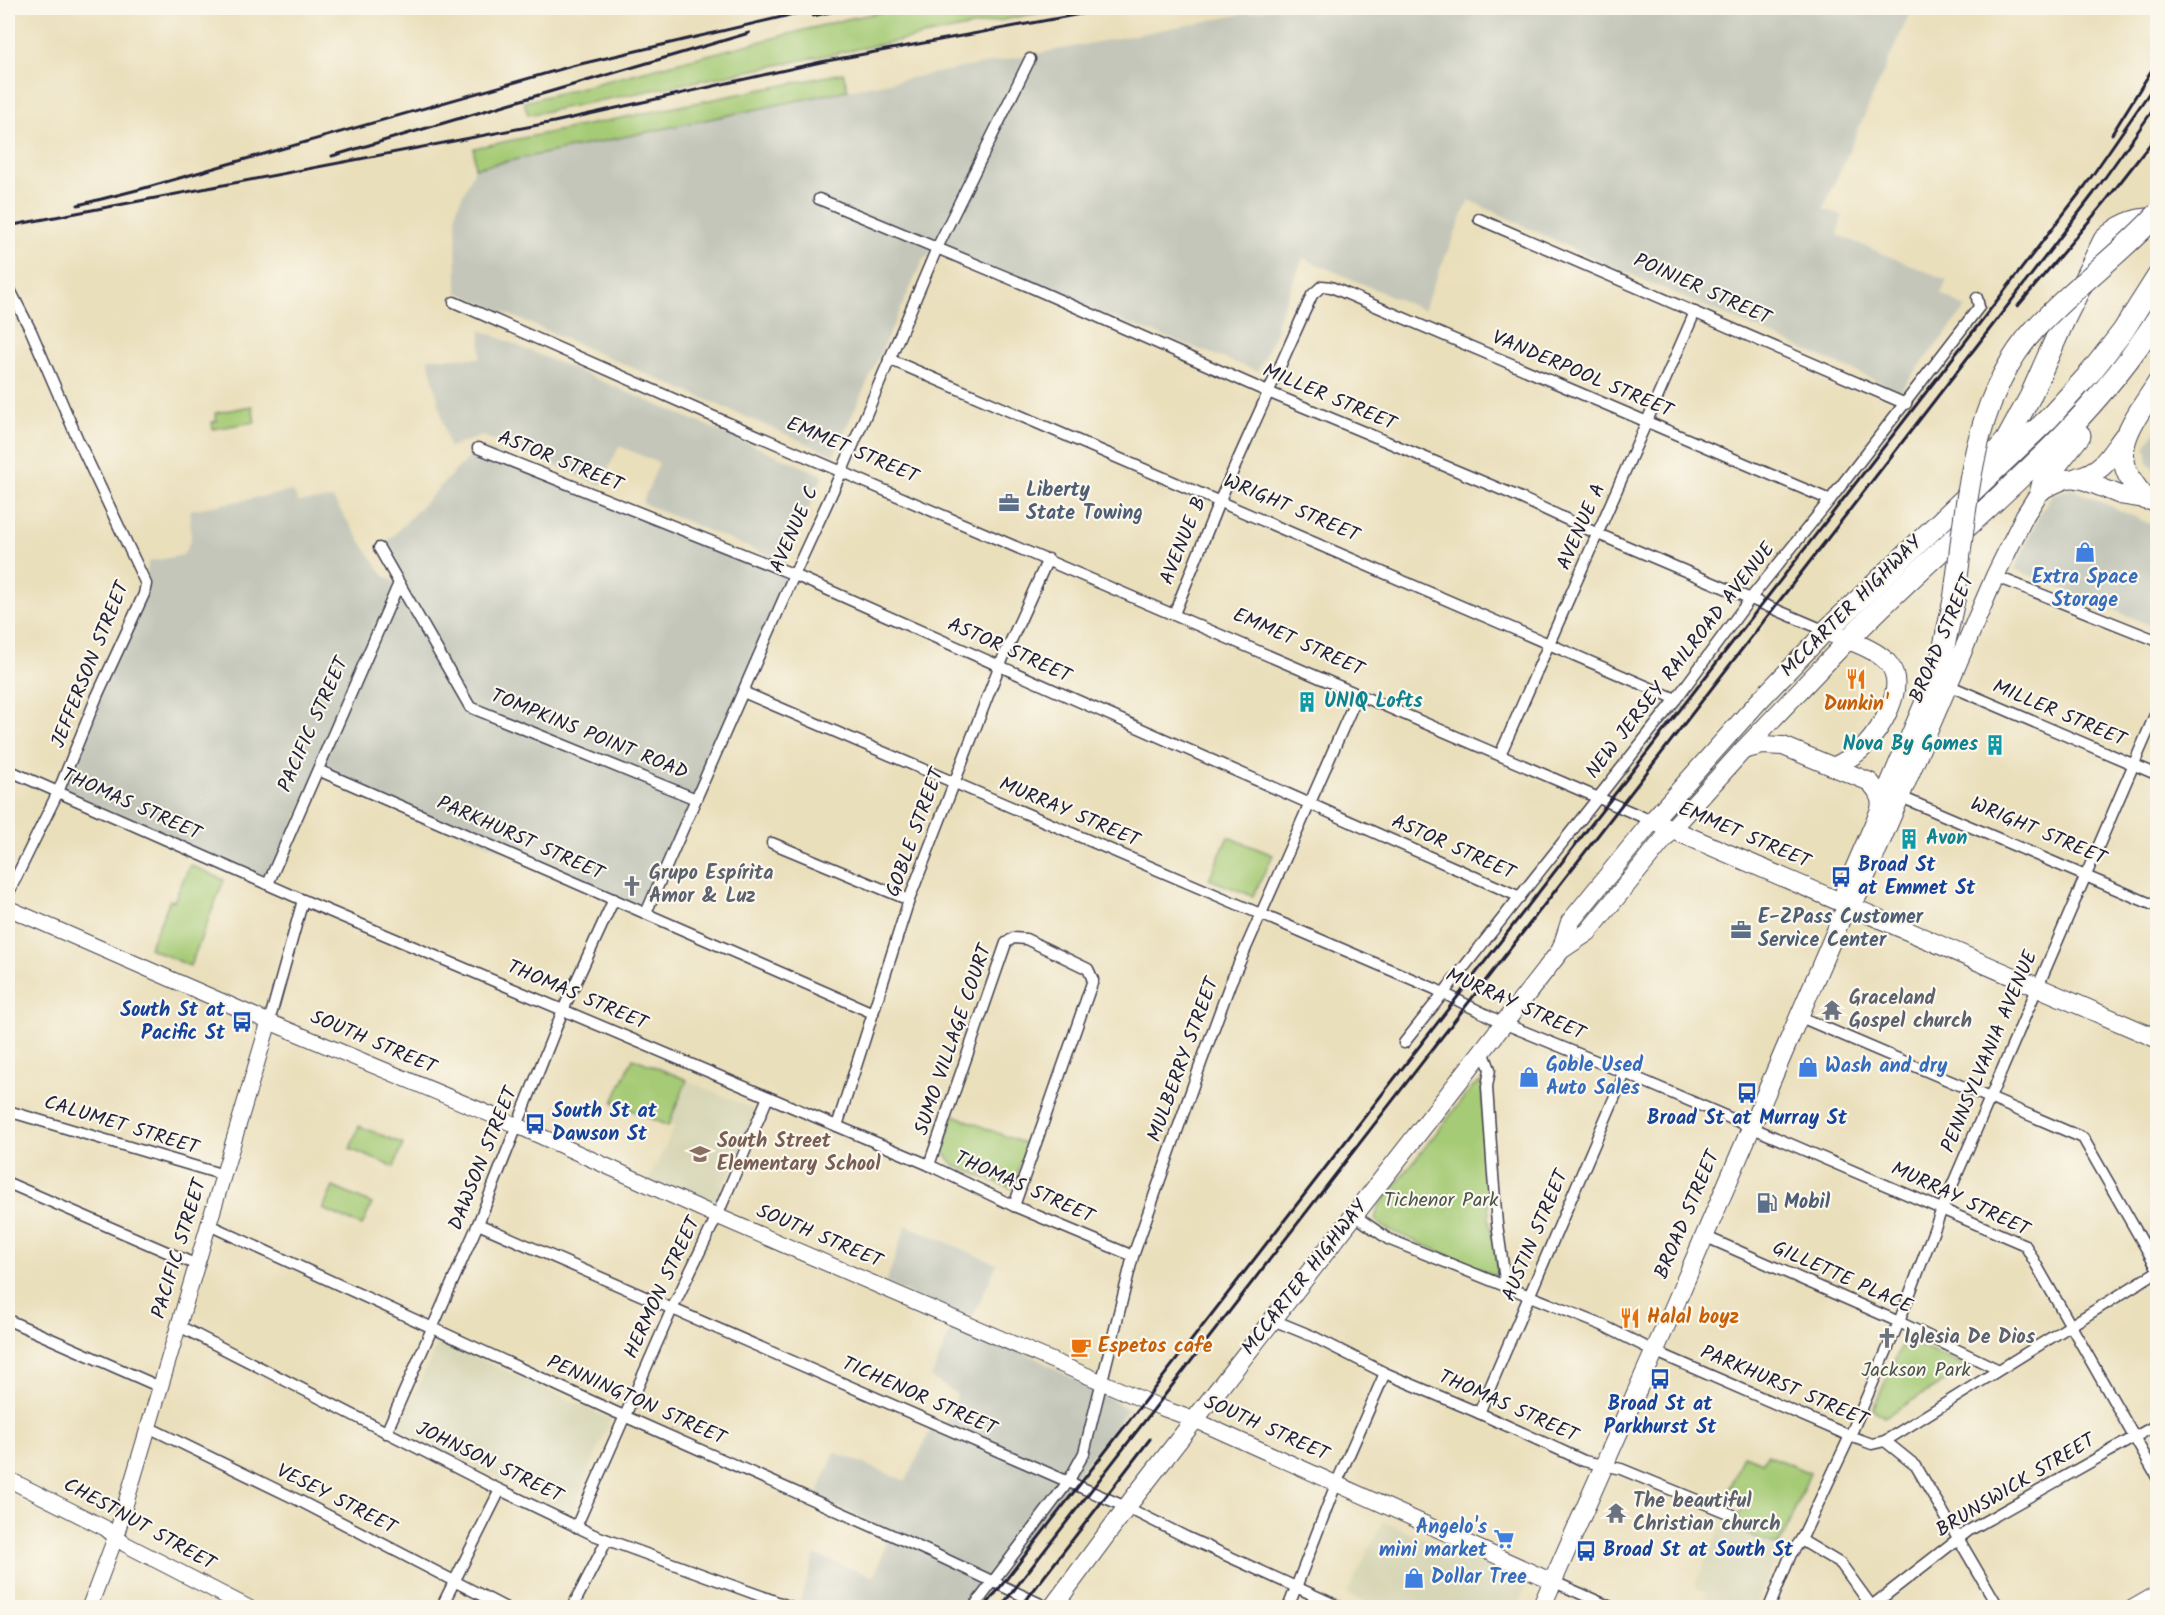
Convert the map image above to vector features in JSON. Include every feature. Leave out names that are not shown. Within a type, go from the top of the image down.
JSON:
[{"type":"highway","points":[[1891,801],[1941,660],[1954,600],[1972,472],[1989,408],[2003,378],[2033,331],[2157,213]]},
{"type":"highway","points":[[1982,483],[1993,456],[2006,441],[2030,397],[2065,318],[2104,240],[2112,232],[2133,221],[2147,218],[2157,219]]},
{"type":"highway","name":"MCCARTER HIGHWAY","points":[[1826,632],[2049,418],[2091,372],[2123,330],[2153,284]]},
{"type":"highway","name":"MCCARTER HIGHWAY","points":[[1847,641],[2068,430],[2109,383],[2157,317]]},
{"type":"highway","points":[[2041,490],[2043,482],[2090,423],[2109,383]]},
{"type":"highway","points":[[2078,478],[2094,474],[2103,466],[2157,383]]},
{"type":"highway","points":[[2127,432],[2123,449],[2124,465],[2136,489],[2152,501]]},
{"type":"main road","points":[[2041,490],[2066,478],[2078,478],[2120,495],[2152,501]]},
{"type":"main road","name":"BROAD STREET","points":[[1541,1608],[1846,905],[1845,890],[1947,685],[1995,576],[2025,515],[2041,490]]},
{"type":"main road","points":[[1826,632],[1873,652],[1887,662],[1896,677],[1894,698],[1868,741],[1854,756],[1834,766]]},
{"type":"main road","name":"MCCARTER HIGHWAY","points":[[1561,950],[1570,922],[1652,821],[1826,632]]},
{"type":"main road","name":"MCCARTER HIGHWAY","points":[[1051,1608],[1126,1507],[1561,950],[1588,932],[1672,829],[1743,750],[1847,641]]},
{"type":"main road","points":[[1743,750],[1771,744],[1783,746],[1870,782],[1877,791],[1891,801]]},
{"type":"main road","name":"EMMET STREET","points":[[1652,821],[2157,1039]]},
{"type":"main road","name":"SOUTH STREET","points":[[8,908],[269,1022],[518,1126],[717,1216],[1100,1382],[1195,1420],[1552,1581]]},
{"type":"main road","name":"PACIFIC STREET","points":[[89,1608],[116,1536],[269,1022]]},
{"type":"main road","name":"CHESTNUT STREET","points":[[8,1479],[105,1528],[125,1544],[249,1608]]},
{"type":"main road","points":[[2132,1608],[2157,1593]]},
{"type":"street","name":"AVENUE C","points":[[646,913],[842,471],[937,248],[1030,59]]},
{"type":"street","name":"MILLER STREET","points":[[819,199],[1512,494],[1598,534],[1826,632]]},
{"type":"street","name":"POINIER STREET","points":[[1479,219],[1906,404]]},
{"type":"street","name":"JEFFERSON STREET","points":[[8,286],[31,331],[78,440],[146,584],[144,594],[97,696],[58,792],[8,894]]},
{"type":"street","name":"AVENUE B","points":[[1174,614],[1219,502],[1311,295],[1319,287]]},
{"type":"street","name":"VANDERPOOL STREET","points":[[1319,287],[1331,287],[1830,500]]},
{"type":"street","name":"NEW JERSEY RAILROAD AVENUE","points":[[1404,1043],[1599,798],[1750,599],[1906,404],[1979,307],[1977,298]]},
{"type":"street","name":"EMMET STREET","points":[[454,302],[1652,821]]},
{"type":"street","name":"AVENUE A","points":[[1500,755],[1695,312]]},
{"type":"street","name":"WRIGHT STREET","points":[[889,359],[1676,699]]},
{"type":"street","name":"ASTOR STREET","points":[[478,448],[794,575],[1520,897]]},
{"type":"street","name":"TOMPKINS POINT ROAD","points":[[379,548],[470,706],[696,799]]},
{"type":"street","name":"GOBLE STREET","points":[[837,1126],[909,900],[999,667],[1048,559]]},
{"type":"street","points":[[1995,576],[2157,641]]},
{"type":"street","name":"PACIFIC STREET","points":[[268,884],[399,583]]},
{"type":"street","name":"MILLER STREET","points":[[1947,685],[2157,775]]},
{"type":"street","name":"MURRAY STREET","points":[[743,692],[1444,992],[1503,1023],[2025,1245],[2157,1479]]},
{"type":"street","name":"MULBERRY STREET","points":[[1068,1482],[1084,1453],[1133,1256],[1230,984],[1358,694]]},
{"type":"street","name":"PENNSYLVANIA AVENUE","points":[[1769,1608],[1791,1554],[1801,1540],[1850,1437],[1899,1322],[1942,1209],[2157,708]]},
{"type":"street","name":"THOMAS STREET","points":[[8,770],[303,900],[929,1165],[1014,1206],[1133,1256]]},
{"type":"street","name":"PARKHURST STREET","points":[[318,770],[873,1013]]},
{"type":"street","name":"WRIGHT STREET","points":[[1891,801],[2086,877],[2157,908]]},
{"type":"street","points":[[772,843],[909,900]]},
{"type":"street","name":"DAWSON STREET","points":[[386,1432],[478,1224],[563,1010],[614,899]]},
{"type":"street","name":"PACIFIC STREET","points":[[269,1022],[303,900]]},
{"type":"street","name":"SUMO VILLAGE COURT","points":[[929,1165],[1006,943],[1012,938],[1026,939],[1088,969],[1093,980],[1014,1206]]},
{"type":"street","points":[[1798,1016],[2083,1138],[2157,1270],[1885,1441]]},
{"type":"street","points":[[1483,1051],[1490,1069],[1487,1087],[1493,1175],[1506,1287]]},
{"type":"street","name":"AUSTIN STREET","points":[[1479,1413],[1625,1073]]},
{"type":"street","name":"HERMON STREET","points":[[576,1527],[672,1309],[717,1216],[768,1097]]},
{"type":"street","name":"CALUMET STREET","points":[[8,1111],[224,1175]]},
{"type":"street","points":[[8,1183],[197,1265]]},
{"type":"street","name":"PARKHURST STREET","points":[[1354,1215],[1388,1239],[1602,1325],[1654,1351],[1850,1437],[1872,1444],[1885,1441],[1917,1466],[1999,1608]]},
{"type":"street","name":"TICHENOR STREET","points":[[478,1224],[1126,1507],[1342,1608]]},
{"type":"street","name":"PENNINGTON STREET","points":[[209,1225],[624,1416],[1051,1608]]},
{"type":"street","name":"GILLETTE PLACE","points":[[1704,1236],[1899,1322],[1997,1369]]},
{"type":"street","points":[[8,1320],[160,1387]]},
{"type":"street","name":"THOMAS STREET","points":[[1273,1320],[1312,1336],[1385,1373],[1584,1461],[1621,1469],[1733,1515]]},
{"type":"street","name":"JOHNSON STREET","points":[[179,1326],[576,1527],[794,1608]]},
{"type":"street","points":[[1287,1608],[1336,1484],[1385,1373]]},
{"type":"street","name":"BRUNSWICK STREET","points":[[1871,1607],[1978,1526],[2157,1424]]},
{"type":"street","name":"VESEY STREET","points":[[148,1427],[298,1500],[506,1608]]},
{"type":"street","points":[[973,1608],[1068,1482]]},
{"type":"street","points":[[441,1608],[500,1490]]},
{"type":"street","points":[[572,1608],[607,1540]]},
{"type":"street","points":[[1801,1540],[1840,1564],[1871,1607]]},
{"type":"street","name":"SOUTH STREET","points":[[1552,1581],[1613,1608]]},
{"type":"shaded area","points":[[1275,8],[1912,8],[1823,209],[1842,215],[1838,235],[1947,280],[1941,294],[1966,308],[1900,391],[1575,250],[1469,200],[1423,310],[1303,258],[1275,326],[1278,327],[1258,371],[1028,286],[937,248],[923,260],[834,455],[457,292],[456,210],[475,168],[848,90]]},
{"type":"shaded area","points":[[481,330],[823,475],[785,563],[642,503],[659,463],[619,446],[601,485],[483,436],[449,447],[428,358],[480,358]]},
{"type":"shaded area","points":[[2157,427],[2157,471],[2148,462],[2146,446]]},
{"type":"shaded area","points":[[479,446],[794,575],[646,913],[318,770],[268,884],[60,788],[146,584],[148,562],[183,555],[191,540],[190,510],[293,491],[298,502],[333,499],[384,576],[398,583],[386,543]]},
{"type":"shaded area","name":"Extra Space Storage","points":[[2072,489],[2157,527],[2157,628],[2015,569],[2041,511],[2053,494]]},
{"type":"shaded area","name":"South Street Elementary School","points":[[688,1081],[760,1112],[711,1211],[648,1183],[675,1126],[670,1124]]},
{"type":"shaded area","points":[[906,1225],[997,1264],[970,1323],[1128,1410],[971,1607],[808,1608],[799,1604],[815,1555],[874,1577],[891,1532],[816,1497],[835,1452],[906,1481],[935,1421],[945,1425],[957,1394],[931,1378],[957,1316],[886,1283]]},
{"type":"shaded area","points":[[439,1340],[611,1419],[571,1513],[399,1429]]},
{"type":"shaded area","points":[[1743,1454],[1763,1462],[1767,1455],[1811,1473],[1754,1607],[1701,1607],[1707,1593],[1694,1587],[1721,1528],[1731,1532],[1743,1503],[1726,1496]]},
{"type":"shaded area","points":[[1383,1521],[1527,1585],[1516,1607],[1375,1607],[1347,1594]]},
{"type":"green space","points":[[902,8],[1063,8],[528,115],[524,102],[847,19]]},
{"type":"green space","points":[[843,73],[848,90],[475,168],[474,148]]},
{"type":"green space","points":[[252,406],[255,422],[213,429],[212,422],[217,421],[215,413]]},
{"type":"green space","points":[[1228,837],[1273,855],[1253,896],[1209,879]]},
{"type":"green space","points":[[190,865],[224,880],[190,966],[149,948],[170,900],[174,901]]},
{"type":"green space","points":[[633,1058],[687,1080],[668,1126],[613,1102]]},
{"type":"green space","name":"Tichenor Park","points":[[1482,1081],[1489,1218],[1499,1273],[1494,1275],[1385,1228],[1375,1219],[1378,1207],[1473,1086]]},
{"type":"green space","points":[[954,1115],[1027,1144],[1012,1188],[955,1166],[942,1150]]},
{"type":"green space","points":[[359,1126],[403,1144],[394,1167],[350,1149]]},
{"type":"green space","points":[[333,1187],[372,1204],[362,1226],[323,1209]]},
{"type":"green space","name":"Jackson Park","points":[[1904,1340],[1966,1366],[1966,1369],[1884,1417],[1873,1409]]},
{"type":"green space","points":[[1743,1455],[1763,1462],[1767,1455],[1810,1473],[1779,1546],[1733,1528],[1744,1503],[1727,1496]]},
{"type":"railway","points":[[78,205],[572,66],[820,8]]},
{"type":"railway","points":[[813,16],[848,8]]},
{"type":"railway","points":[[8,226],[554,122],[821,62],[1113,8]]},
{"type":"railway","points":[[332,156],[749,33]]},
{"type":"railway","points":[[2112,134],[2158,60]]},
{"type":"railway","points":[[984,1608],[1979,324],[2085,186],[2158,80]]},
{"type":"railway","points":[[1000,1608],[1989,330],[2094,193],[2158,103]]},
{"type":"railway","points":[[2018,306],[2105,202],[2158,134]]},
{"type":"railway","points":[[1020,1608],[1150,1439]]},
{"type":"place","name":"Liberty State Towing","points":[[1009,503]]},
{"type":"place","name":"Extra Space Storage","points":[[2085,552]]},
{"type":"place","name":"Dunkin'","points":[[1856,679]]},
{"type":"place","name":"UNIQ Lofts","points":[[1307,702]]},
{"type":"place","name":"Nova By Gomes","points":[[1995,745]]},
{"type":"place","name":"Avon","points":[[1909,839]]},
{"type":"place","name":"Broad St at Emmet St","points":[[1841,877]]},
{"type":"place","name":"Grupo Espírita Amor & Luz","points":[[632,886]]},
{"type":"place","name":"E-ZPass Customer Service Center","points":[[1741,930]]},
{"type":"place","name":"Graceland Gospel church","points":[[1832,1010]]},
{"type":"place","name":"South St at Pacific St","points":[[242,1022]]},
{"type":"place","name":"Wash and dry","points":[[1808,1067]]},
{"type":"place","name":"Goble Used Auto Sales","points":[[1529,1077]]},
{"type":"place","name":"Broad St at Murray St","points":[[1747,1093]]},
{"type":"place","name":"South St at Dawson St","points":[[535,1124]]},
{"type":"place","name":"South Street Elementary School","points":[[700,1154]]},
{"type":"place","name":"Mobil","points":[[1767,1203]]},
{"type":"place","name":"Halal boyz","points":[[1630,1318]]},
{"type":"place","name":"Iglesia De Dios","points":[[1887,1338]]},
{"type":"place","name":"Espetos cafe","points":[[1081,1347]]},
{"type":"place","name":"Broad St at Parkhurst St","points":[[1660,1379]]},
{"type":"place","name":"The beautiful Christian church","points":[[1616,1513]]},
{"type":"place","name":"Angelo's mini market","points":[[1504,1539]]},
{"type":"place","name":"Broad St at South St","points":[[1586,1551]]},
{"type":"place","name":"Dollar Tree","points":[[1414,1578]]}]
